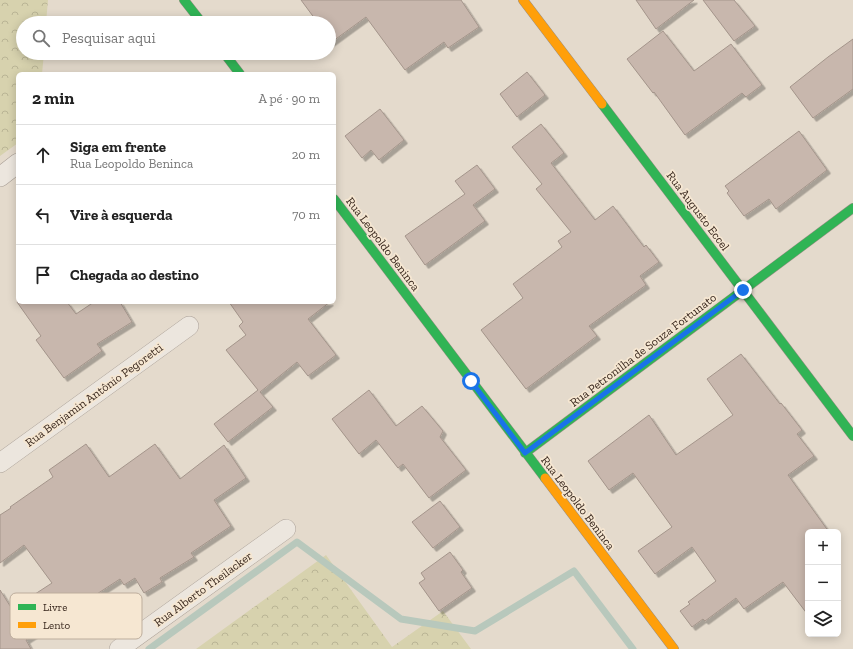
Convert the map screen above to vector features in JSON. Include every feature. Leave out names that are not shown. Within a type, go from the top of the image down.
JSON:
[{"type":"street","points":[[184,0],[197,16]]},
{"type":"street","name":"Rua Augusto Eccel","points":[[523,0],[853,436]]},
{"type":"street","points":[[229,60],[238,72]]},
{"type":"street","points":[[0,177],[16,165]]},
{"type":"street","name":"Rua Leopoldo Beninca","points":[[336,202],[674,649]]},
{"type":"street","name":"Rua Petronilha de Souza Fortunato","points":[[525,453],[853,208]]},
{"type":"street","name":"Rua Benjamin Antônio Pegoretti","points":[[0,463],[189,326]]},
{"type":"street","name":"Rua Alberto Theilacker","points":[[142,632],[286,529]]},
{"type":"street","name":"Rua Alberto Theilacker","points":[[119,649],[133,639]]},
{"type":"green space","points":[[0,0],[48,0],[47,16],[16,16],[16,60],[43,60],[42,72],[16,72],[16,144],[0,156]]},
{"type":"green space","points":[[326,555],[392,647],[443,611],[471,649],[196,649]]},
{"type":"building","points":[[301,0],[461,0],[479,27],[448,48],[444,42],[405,70],[366,17],[336,39],[336,16],[313,16]]},
{"type":"building","points":[[636,0],[694,0],[656,29]]},
{"type":"building","points":[[703,0],[734,0],[755,26],[734,41]]},
{"type":"building","points":[[663,31],[694,71],[731,44],[762,85],[746,97],[742,93],[685,135],[654,92],[653,93],[627,59]]},
{"type":"building","points":[[853,39],[853,89],[813,118],[790,87]]},
{"type":"building","points":[[527,72],[545,95],[517,117],[500,94]]},
{"type":"building","points":[[380,109],[404,140],[379,160],[371,150],[362,158],[345,136]]},
{"type":"building","points":[[541,124],[564,153],[551,163],[595,220],[613,206],[644,247],[646,245],[659,262],[640,276],[646,285],[589,326],[597,336],[526,389],[481,330],[523,298],[513,284],[562,247],[558,241],[571,232],[536,189],[542,184],[512,147]]},
{"type":"building","points":[[799,131],[827,170],[776,209],[769,199],[744,216],[727,193],[729,191],[725,186]]},
{"type":"building","points":[[477,165],[495,189],[473,205],[485,221],[425,265],[405,236],[465,194],[455,181]]},
{"type":"building","points":[[18,304],[68,304],[76,314],[91,304],[121,304],[132,322],[97,344],[102,351],[64,378],[36,340],[41,336]]},
{"type":"building","points":[[230,304],[327,304],[308,319],[336,355],[308,376],[297,362],[260,392],[273,407],[228,442],[214,424],[258,390],[226,350],[246,335],[239,326],[243,322]]},
{"type":"building","points":[[741,354],[802,430],[797,434],[814,456],[788,475],[827,529],[805,529],[805,611],[783,582],[744,609],[736,598],[705,621],[703,619],[692,627],[680,611],[690,604],[688,602],[716,581],[692,547],[655,574],[638,551],[672,527],[633,473],[609,490],[588,461],[649,415],[676,455],[733,415],[707,379]]},
{"type":"building","points":[[369,390],[396,426],[422,406],[443,431],[440,437],[466,470],[429,498],[403,464],[398,468],[376,440],[359,454],[332,419]]},
{"type":"building","points":[[86,444],[109,477],[155,444],[180,479],[224,445],[246,478],[214,500],[231,526],[191,553],[194,557],[160,578],[162,582],[144,593],[135,578],[124,585],[120,579],[98,593],[37,593],[52,583],[24,545],[0,563],[0,515],[53,477],[49,470]]},
{"type":"building","points":[[440,501],[460,527],[433,548],[412,522]]},
{"type":"building","points":[[450,552],[463,570],[461,572],[472,588],[439,611],[419,583],[425,579],[421,573]]},
{"type":"building","points":[[0,590],[10,606],[10,639],[28,639],[26,640],[31,649],[0,649]]},
{"type":"waterway","points":[[149,649],[297,542],[401,619],[475,631],[574,571],[633,649]]},
{"type":"traffic: fast","points":[[184,0],[197,16]]},
{"type":"traffic: fast","points":[[229,60],[238,72]]},
{"type":"traffic: fast","points":[[602,104],[853,436]]},
{"type":"traffic: fast","points":[[336,202],[545,478]]},
{"type":"traffic: fast","points":[[525,453],[853,208]]},
{"type":"traffic: slow","points":[[523,0],[602,104]]},
{"type":"traffic: slow","points":[[545,478],[674,649]]},
{"type":"route","points":[[471,381],[525,453],[743,290]]}]
